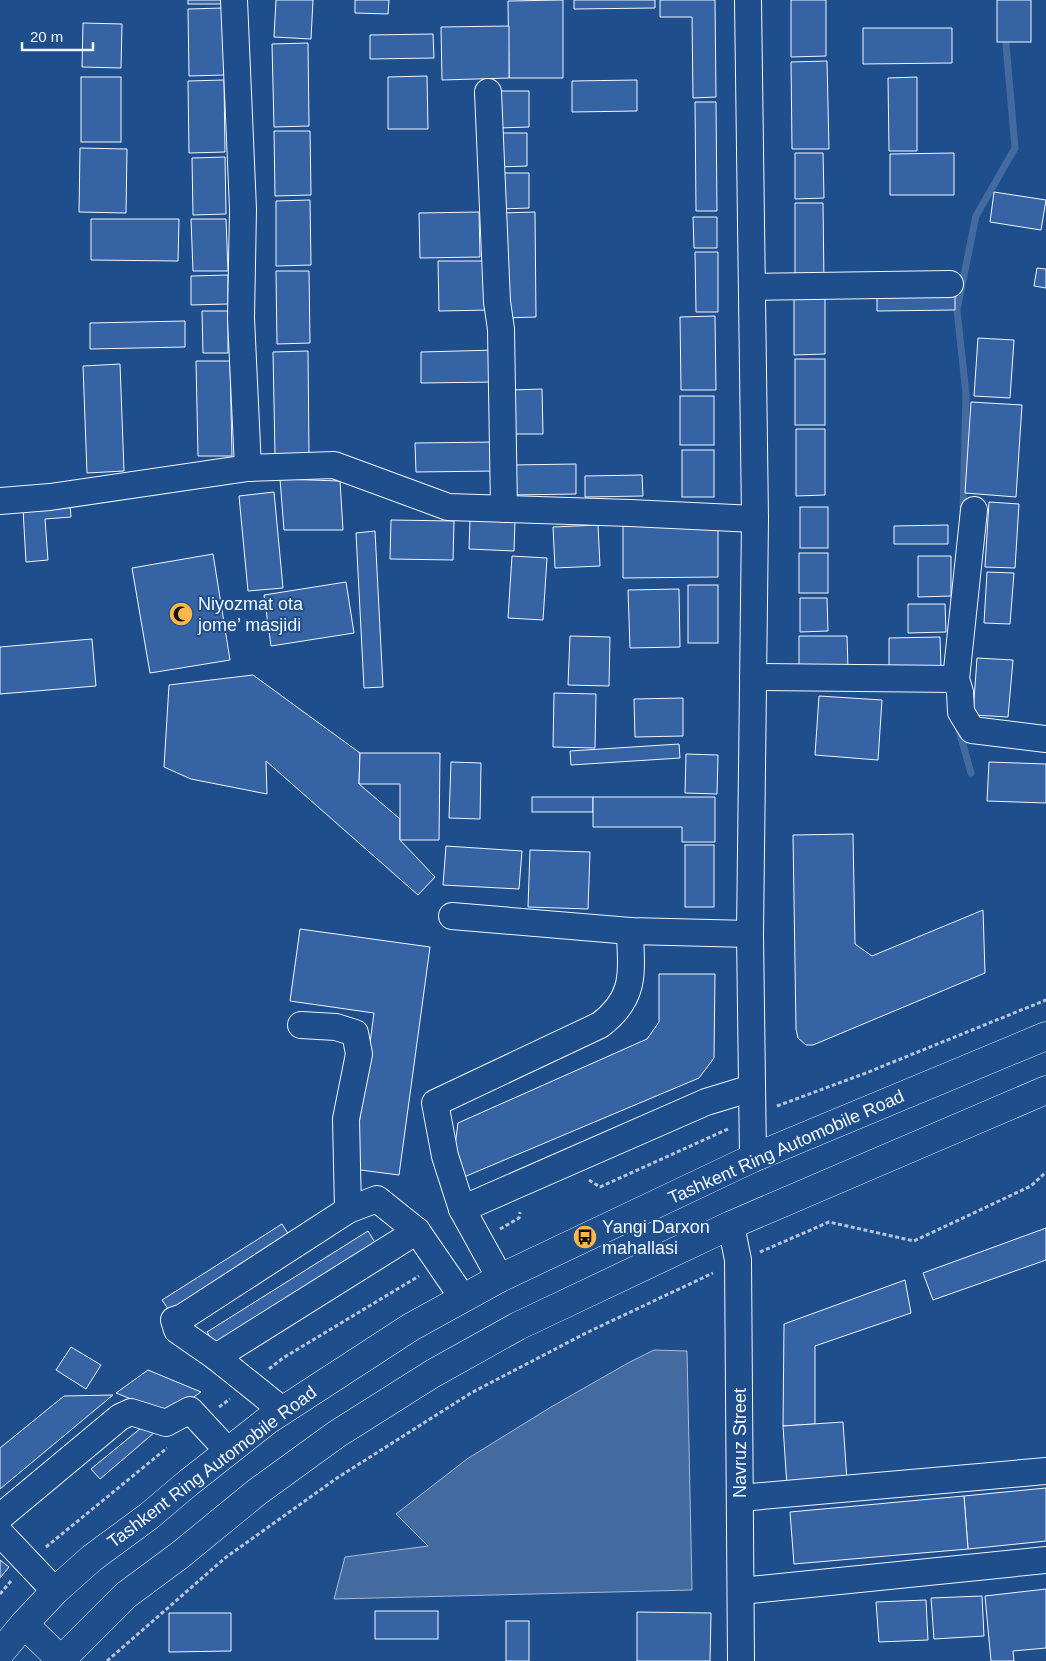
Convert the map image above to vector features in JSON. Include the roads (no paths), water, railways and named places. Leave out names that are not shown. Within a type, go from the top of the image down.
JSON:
[{"type":"highway","name":"Tashkent Ring Automobile Road","points":[[0,1653],[55,1591],[92,1558],[149,1516],[282,1410],[402,1333],[500,1278],[753,1158],[1046,1036]]},
{"type":"highway","points":[[24,1624],[60,1660],[126,1595],[180,1555],[257,1492],[384,1403],[432,1374],[518,1326],[731,1225],[1043,1094]]},
{"type":"street","points":[[234,0],[243,209],[241,318],[248,468]]},
{"type":"street","points":[[748,0],[755,519],[750,934],[753,1158]]},
{"type":"street","points":[[488,92],[497,302],[501,329],[504,509]]},
{"type":"street","points":[[752,287],[950,284]]},
{"type":"street","points":[[0,501],[50,497],[248,468],[334,465],[448,507],[630,512],[755,519]]},
{"type":"street","points":[[974,510],[956,679],[960,692],[961,712],[972,730],[1046,739]]},
{"type":"street","points":[[753,677],[956,679]]},
{"type":"street","points":[[452,916],[630,931],[750,934]]},
{"type":"street","points":[[500,1278],[462,1209],[445,1156],[435,1103],[600,1025],[613,1015],[622,1003],[628,990],[631,976],[630,931]]},
{"type":"street","points":[[301,1025],[336,1027],[355,1033],[359,1054],[346,1119],[348,1210]]},
{"type":"street","points":[[462,1209],[706,1102],[752,1088]]},
{"type":"street","points":[[282,1410],[216,1357],[177,1330],[174,1320],[183,1317],[348,1210],[377,1199],[417,1231],[463,1298]]},
{"type":"street","name":"Navruz Street","points":[[731,1225],[738,1260],[741,1661]]},
{"type":"street","points":[[216,1357],[417,1231]]},
{"type":"street","points":[[0,1517],[120,1417],[131,1412],[166,1423],[190,1410],[228,1452]]},
{"type":"street","points":[[740,1498],[1046,1472]]},
{"type":"street","points":[[0,1533],[55,1591]]},
{"type":"street","points":[[740,1591],[1046,1560]]},
{"type":"water","points":[[654,1350],[687,1351],[692,1590],[334,1599],[345,1557],[428,1546],[396,1514],[467,1459],[551,1407]]},
{"type":"waterway","points":[[963,511],[966,394],[957,310],[976,216],[1015,148],[1005,33]]},
{"type":"waterway","points":[[959,730],[971,773]]},
{"type":"place","name":"Niyozmat ota jome’ masjidi","points":[[181,614]]},
{"type":"place","name":"Yangi Darxon mahallasi","points":[[585,1237]]}]
